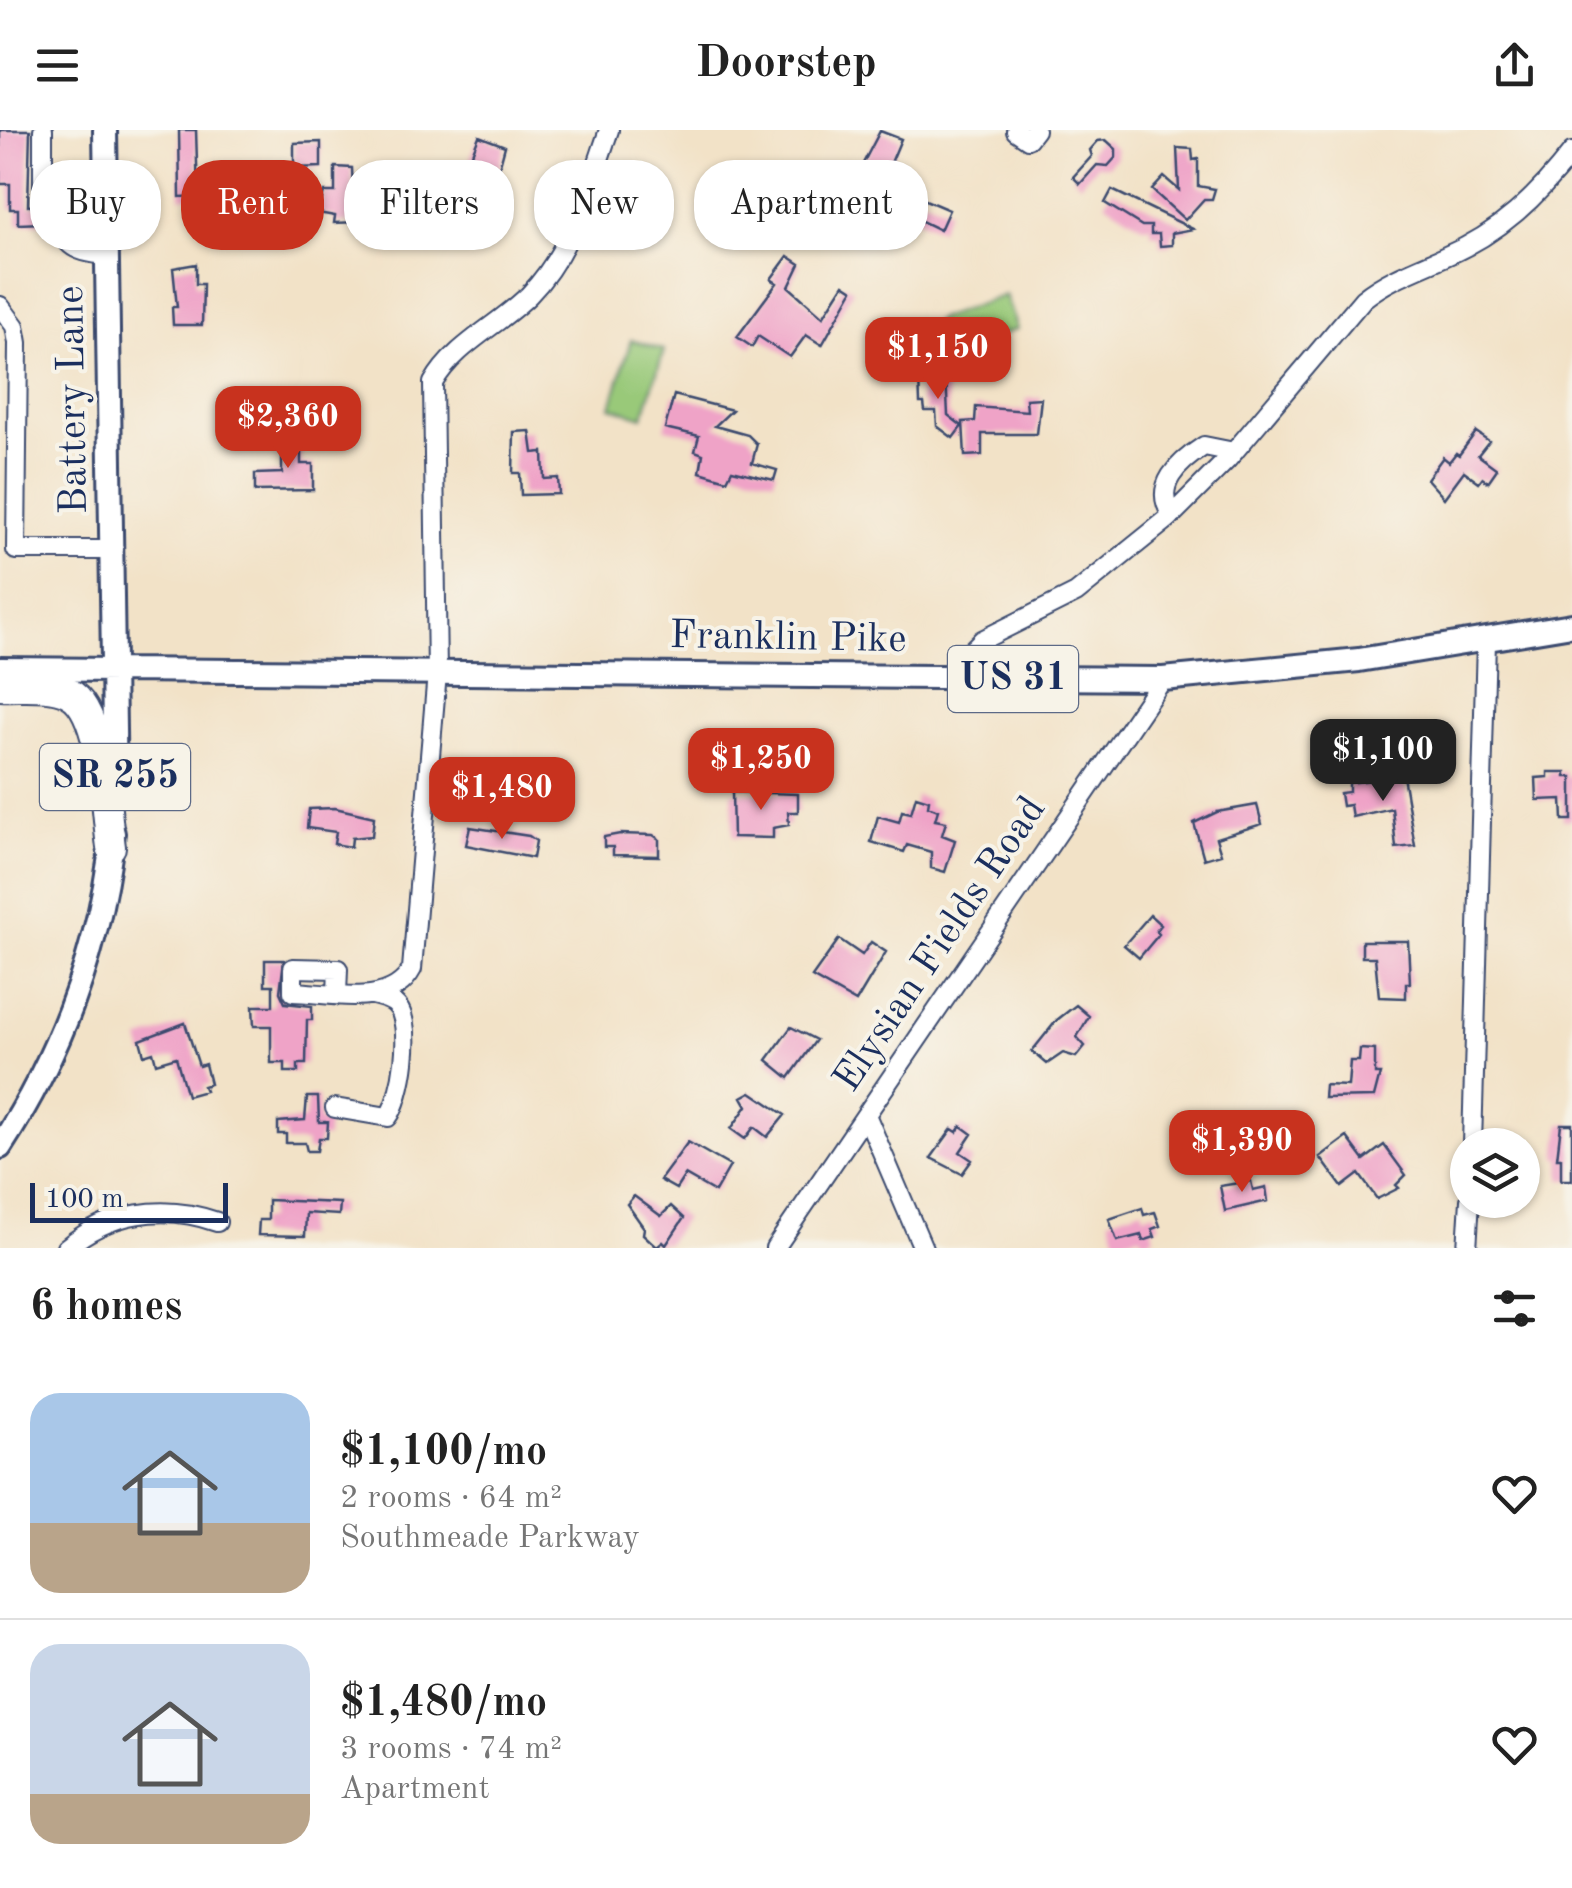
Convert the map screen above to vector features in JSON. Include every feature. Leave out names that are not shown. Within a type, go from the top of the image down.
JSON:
[{"type":"highway","points":[[0,686],[59,690],[72,694],[86,710],[94,730],[111,847]]},
{"type":"main road","name":"Battery Lane","points":[[105,130],[116,669]]},
{"type":"main road","name":"Franklin Pike","points":[[0,669],[1162,679],[1284,670],[1572,626]]},
{"type":"main road","name":"SR 255","points":[[0,1147],[49,1062],[77,995],[100,912],[111,847],[116,669]]},
{"type":"street","points":[[43,130],[43,187],[54,198],[64,242],[78,254],[108,255]]},
{"type":"street","points":[[338,994],[392,992],[412,969],[436,672],[433,383],[458,354],[530,293],[551,267],[582,205],[609,130]]},
{"type":"street","points":[[1016,131],[1028,140],[1035,130]]},
{"type":"street","points":[[942,678],[982,640],[1076,592],[1172,515],[1234,452],[1363,299],[1394,278],[1496,228],[1538,193],[1572,152]]},
{"type":"street","points":[[0,306],[15,326],[18,343],[16,550],[114,550]]},
{"type":"street","points":[[1172,515],[1163,498],[1164,488],[1178,468],[1204,446],[1234,452]]},
{"type":"street","points":[[1472,1128],[1486,641]]},
{"type":"street","name":"Elysian Fields Road","points":[[776,1248],[1162,679]]},
{"type":"street","points":[[335,1108],[388,1116],[400,1101],[406,980]]},
{"type":"street","points":[[373,995],[394,1002],[404,1016]]},
{"type":"street","points":[[868,1117],[923,1248]]},
{"type":"street","points":[[66,1248],[90,1228],[128,1214],[193,1215],[217,1222]]},
{"type":"street","points":[[1468,1248],[1469,1218]]},
{"type":"green space","points":[[1005,295],[1017,329],[948,354],[935,320]]},
{"type":"green space","points":[[631,340],[664,350],[643,417],[611,407]]},
{"type":"building","points":[[0,130],[30,130],[30,224],[18,224],[18,209],[10,209],[10,184],[0,184]]},
{"type":"building","points":[[179,130],[196,130],[197,160],[181,160],[180,197]]},
{"type":"building","points":[[880,131],[901,139],[892,160],[865,160]]},
{"type":"building","points":[[479,136],[505,146],[501,160],[469,160]]},
{"type":"building","points":[[1106,140],[1116,149],[1116,157],[1108,166],[1097,165],[1080,184],[1073,177],[1092,156],[1090,150],[1098,141]]},
{"type":"building","points":[[321,142],[321,160],[294,160],[294,143]]},
{"type":"building","points":[[1177,148],[1192,149],[1193,160],[1198,159],[1198,186],[1215,189],[1212,199],[1204,199],[1185,220],[1152,190],[1164,177],[1179,190]]},
{"type":"building","points":[[335,167],[344,168],[344,223],[334,223],[335,216],[324,214],[324,192],[335,192]]},
{"type":"building","points":[[1112,190],[1193,229],[1172,233],[1172,245],[1160,246],[1159,234],[1151,234],[1151,226],[1142,226],[1105,203]]},
{"type":"building","points":[[928,201],[949,210],[940,230],[928,224]]},
{"type":"building","points":[[788,256],[800,264],[789,287],[823,317],[844,284],[853,290],[822,345],[806,335],[790,357],[758,336],[752,347],[737,337],[777,283],[771,279]]},
{"type":"building","points":[[196,264],[196,284],[203,284],[202,325],[173,325],[172,307],[177,307],[173,268]]},
{"type":"building","points":[[946,375],[948,415],[962,426],[953,438],[937,426],[936,411],[925,411],[924,403],[920,403],[919,376]]},
{"type":"building","points":[[674,395],[732,410],[715,426],[748,435],[757,444],[752,463],[777,470],[774,480],[732,470],[727,480],[700,472],[703,454],[695,451],[699,436],[665,428]]},
{"type":"building","points":[[1041,398],[1037,434],[982,434],[982,455],[965,456],[963,422],[975,421],[976,407],[1027,411],[1026,399]]},
{"type":"building","points":[[530,431],[533,453],[543,452],[544,479],[558,478],[559,494],[521,495],[520,473],[513,473],[514,432]]},
{"type":"building","points":[[1476,432],[1489,441],[1478,455],[1497,469],[1488,482],[1482,478],[1479,482],[1464,471],[1444,498],[1427,479],[1443,457],[1449,462],[1456,453],[1459,455]]},
{"type":"building","points":[[282,438],[301,438],[301,464],[313,464],[313,490],[255,491],[255,474],[282,473]]},
{"type":"building","points":[[1548,772],[1566,772],[1566,777],[1572,777],[1572,820],[1563,820],[1562,799],[1537,800],[1536,778],[1548,777]]},
{"type":"building","points":[[1403,776],[1415,846],[1396,848],[1392,808],[1352,817],[1350,805],[1342,806],[1340,793],[1349,792],[1349,783]]},
{"type":"building","points":[[732,792],[798,794],[798,812],[788,812],[789,825],[773,828],[773,838],[733,837]]},
{"type":"building","points":[[916,796],[929,800],[928,806],[938,810],[935,820],[946,822],[942,835],[955,840],[945,872],[931,868],[931,852],[907,845],[904,852],[871,842],[878,816],[899,822],[902,811],[911,813]]},
{"type":"building","points":[[1257,805],[1262,824],[1216,838],[1221,854],[1204,859],[1194,823],[1217,812]]},
{"type":"building","points":[[335,808],[374,817],[372,836],[352,838],[351,847],[334,844],[336,832],[307,828],[309,809]]},
{"type":"building","points":[[470,827],[529,836],[536,841],[533,858],[466,845]]},
{"type":"building","points":[[653,835],[659,839],[659,856],[613,855],[613,847],[604,847],[604,837]]},
{"type":"building","points":[[1150,915],[1161,925],[1156,931],[1159,934],[1139,958],[1124,945]]},
{"type":"building","points":[[839,939],[862,955],[871,942],[886,952],[856,1002],[812,977]]},
{"type":"building","points":[[1362,941],[1408,941],[1410,983],[1406,983],[1406,998],[1379,997],[1375,957],[1362,957]]},
{"type":"building","points":[[265,960],[284,960],[280,992],[285,1003],[312,1006],[312,1020],[307,1020],[306,1064],[298,1064],[298,1072],[285,1072],[285,1063],[271,1063],[271,1026],[254,1026],[253,1006],[273,1006],[273,985],[265,985]]},
{"type":"building","points":[[1076,1005],[1089,1016],[1077,1037],[1085,1046],[1076,1057],[1063,1053],[1047,1064],[1032,1051],[1057,1020]]},
{"type":"building","points":[[185,1023],[199,1066],[205,1064],[210,1084],[203,1086],[205,1091],[187,1096],[176,1057],[156,1063],[153,1052],[144,1055],[140,1040]]},
{"type":"building","points":[[791,1027],[816,1040],[789,1078],[767,1060]]},
{"type":"building","points":[[1360,1049],[1375,1050],[1375,1074],[1380,1074],[1374,1097],[1324,1098],[1325,1085],[1348,1086],[1350,1061],[1359,1061]]},
{"type":"building","points":[[751,1092],[785,1115],[767,1137],[754,1127],[745,1139],[731,1129],[747,1106],[742,1097]]},
{"type":"building","points":[[307,1097],[318,1097],[319,1122],[328,1122],[327,1138],[319,1138],[317,1151],[307,1151],[305,1143],[286,1143],[286,1134],[278,1134],[278,1122],[305,1120]]},
{"type":"building","points":[[1561,1124],[1572,1124],[1572,1180],[1561,1180],[1561,1158],[1557,1158]]},
{"type":"building","points":[[961,1126],[972,1134],[960,1152],[972,1160],[962,1174],[931,1158],[952,1129],[957,1132]]},
{"type":"building","points":[[1347,1137],[1364,1160],[1384,1145],[1406,1175],[1396,1185],[1399,1188],[1377,1199],[1359,1174],[1342,1187],[1320,1157]]},
{"type":"building","points":[[688,1142],[730,1166],[715,1192],[685,1175],[676,1189],[660,1180]]},
{"type":"building","points":[[1251,1181],[1253,1190],[1266,1187],[1268,1201],[1225,1211],[1220,1186]]},
{"type":"building","points":[[634,1196],[661,1216],[671,1206],[684,1218],[666,1245],[663,1242],[657,1247],[643,1234],[644,1228],[627,1204]]},
{"type":"building","points":[[268,1200],[340,1203],[339,1215],[306,1213],[305,1236],[258,1235],[259,1220],[268,1220]]},
{"type":"building","points":[[1142,1208],[1144,1215],[1155,1212],[1160,1226],[1152,1229],[1155,1237],[1143,1241],[1141,1235],[1117,1241],[1109,1219]]}]
